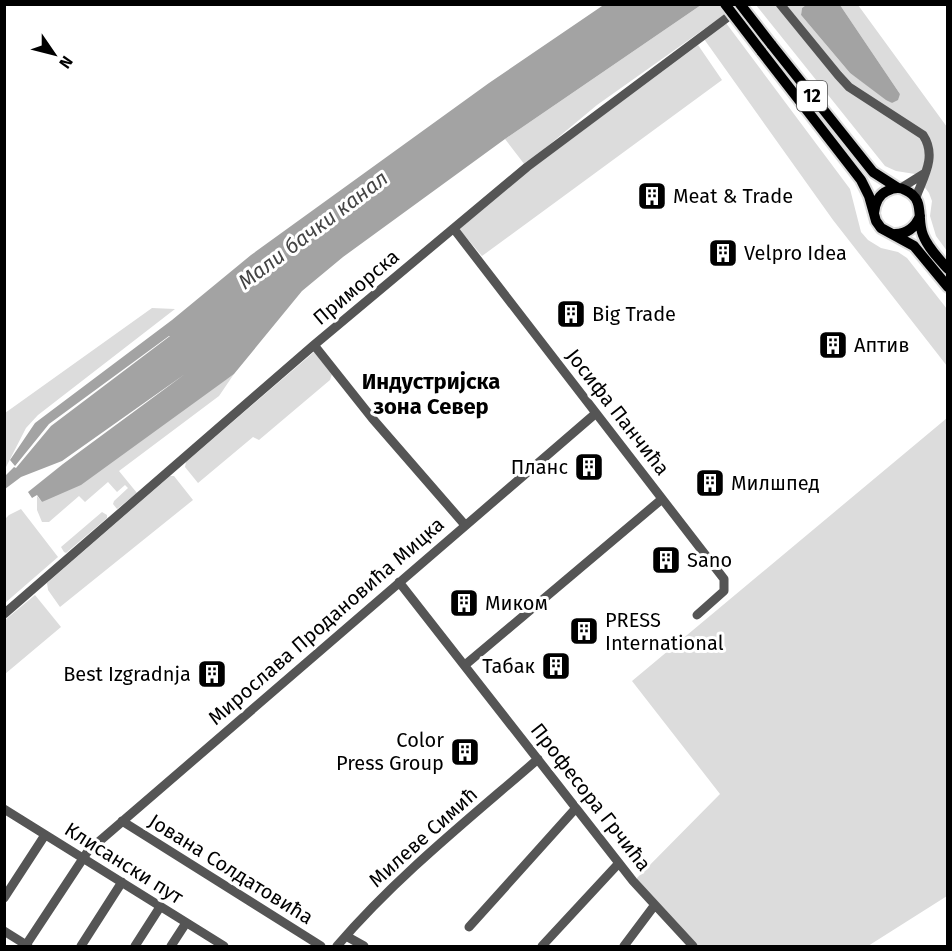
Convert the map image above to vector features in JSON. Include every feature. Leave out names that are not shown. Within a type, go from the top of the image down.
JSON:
[{"type":"main road","name":"12","points":[[725,4],[873,172],[916,197]]},
{"type":"main road","name":"12","points":[[740,4],[766,48],[861,180],[881,228],[909,242],[948,287]]},
{"type":"main road","points":[[874,214],[874,206],[883,193],[900,188]]},
{"type":"main road","points":[[916,197],[925,239],[948,269]]},
{"type":"main road","points":[[895,234],[908,232],[920,216]]},
{"type":"street","name":"Приморска","points":[[4,614],[314,345],[527,167],[745,4]]},
{"type":"street","points":[[780,4],[849,87],[923,135],[928,143],[930,160],[916,197]]},
{"type":"street","points":[[900,188],[926,173]]},
{"type":"street","name":"Јосифа Панчића","points":[[454,229],[724,579],[724,591],[697,615]]},
{"type":"street","points":[[314,345],[372,418],[465,525]]},
{"type":"street","name":"Мирослава Продановића Мицка","points":[[27,946],[88,851],[595,414]]},
{"type":"street","points":[[465,665],[662,499]]},
{"type":"street","name":"Професора Грчића","points":[[399,582],[619,863],[654,906],[693,946]]},
{"type":"street","name":"Милеве Симић","points":[[337,946],[404,875],[538,759]]},
{"type":"street","points":[[469,927],[576,808]]},
{"type":"street","name":"Клисански пут","points":[[4,809],[224,946]]},
{"type":"street","name":"Јована Солдатовића","points":[[122,821],[321,946]]},
{"type":"street","points":[[4,898],[45,835]]},
{"type":"street","points":[[542,946],[619,863]]},
{"type":"street","points":[[4,877],[14,883]]},
{"type":"street","points":[[81,946],[122,882]]},
{"type":"street","points":[[624,946],[654,906]]},
{"type":"street","points":[[135,946],[160,907]]},
{"type":"street","points":[[171,946],[186,923]]},
{"type":"street","points":[[4,931],[27,946]]},
{"type":"street","points":[[346,936],[364,946]]},
{"type":"shaded area","points":[[701,5],[738,5],[597,105],[525,165],[505,139]]},
{"type":"shaded area","points":[[756,5],[806,5],[802,8],[801,15],[850,73],[892,103],[900,94],[840,5],[858,5],[947,127],[947,251],[936,236],[930,216],[932,201],[929,193],[915,174],[896,171],[885,166]]},
{"type":"shaded area","points":[[726,23],[850,189],[861,232],[868,240],[881,248],[898,252],[907,258],[947,309],[947,366],[833,220],[704,39]]},
{"type":"shaded area","points":[[698,45],[722,80],[482,256],[459,229],[527,172]]},
{"type":"shaded area","points":[[152,308],[175,309],[38,415],[26,428],[5,469],[5,413]]},
{"type":"shaded area","points":[[314,352],[332,374],[330,380],[259,440],[253,437],[198,483],[185,467],[186,462]]},
{"type":"shaded area","points":[[234,374],[219,396],[119,471],[137,493],[117,509],[113,504],[114,501],[128,488],[125,485],[117,492],[108,482],[85,502],[79,496],[49,522],[42,522],[37,510],[37,496],[42,502]]},
{"type":"shaded area","points":[[947,418],[947,896],[868,946],[698,946],[636,879],[720,794],[632,681]]},
{"type":"shaded area","points":[[170,476],[174,476],[193,500],[60,607],[48,590],[47,583]]},
{"type":"shaded area","points":[[21,509],[58,557],[5,603],[4,520]]},
{"type":"shaded area","points":[[102,512],[107,515],[107,518],[66,553],[64,552],[61,547]]},
{"type":"shaded area","points":[[35,595],[61,627],[5,674],[5,620]]},
{"type":"water","name":"Мали бачки канал","points":[[605,4],[701,5],[505,139],[343,257],[302,291],[234,374],[81,485],[42,502],[37,495],[32,498],[28,492],[185,374],[62,461],[21,477],[5,489],[5,476],[14,467],[16,468],[51,426],[170,336],[49,424],[15,466],[10,460],[35,423],[172,320],[251,255],[489,83]]},
{"type":"water","points":[[806,5],[840,5],[900,94],[898,100],[892,103],[886,100],[850,73],[801,15],[802,8]]},
{"type":"place","name":"Meat & Trade","points":[[652,196]]},
{"type":"place","name":"Velpro Idea","points":[[723,253]]},
{"type":"place","name":"Big Trade","points":[[571,314]]},
{"type":"place","name":"Аптив","points":[[833,345]]},
{"type":"place","name":"Планс","points":[[589,467]]},
{"type":"place","name":"Милшпед","points":[[710,483]]},
{"type":"place","name":"Sano","points":[[666,560]]},
{"type":"place","name":"Миком","points":[[464,603]]},
{"type":"place","name":"PRESS International","points":[[584,631]]},
{"type":"place","name":"Табак","points":[[556,666]]},
{"type":"place","name":"Best Izgradnja","points":[[212,674]]},
{"type":"place","name":"Color Press Group","points":[[465,752]]},
{"type":"district","name":"Индустријска зона Север","points":[[431,394]]}]
